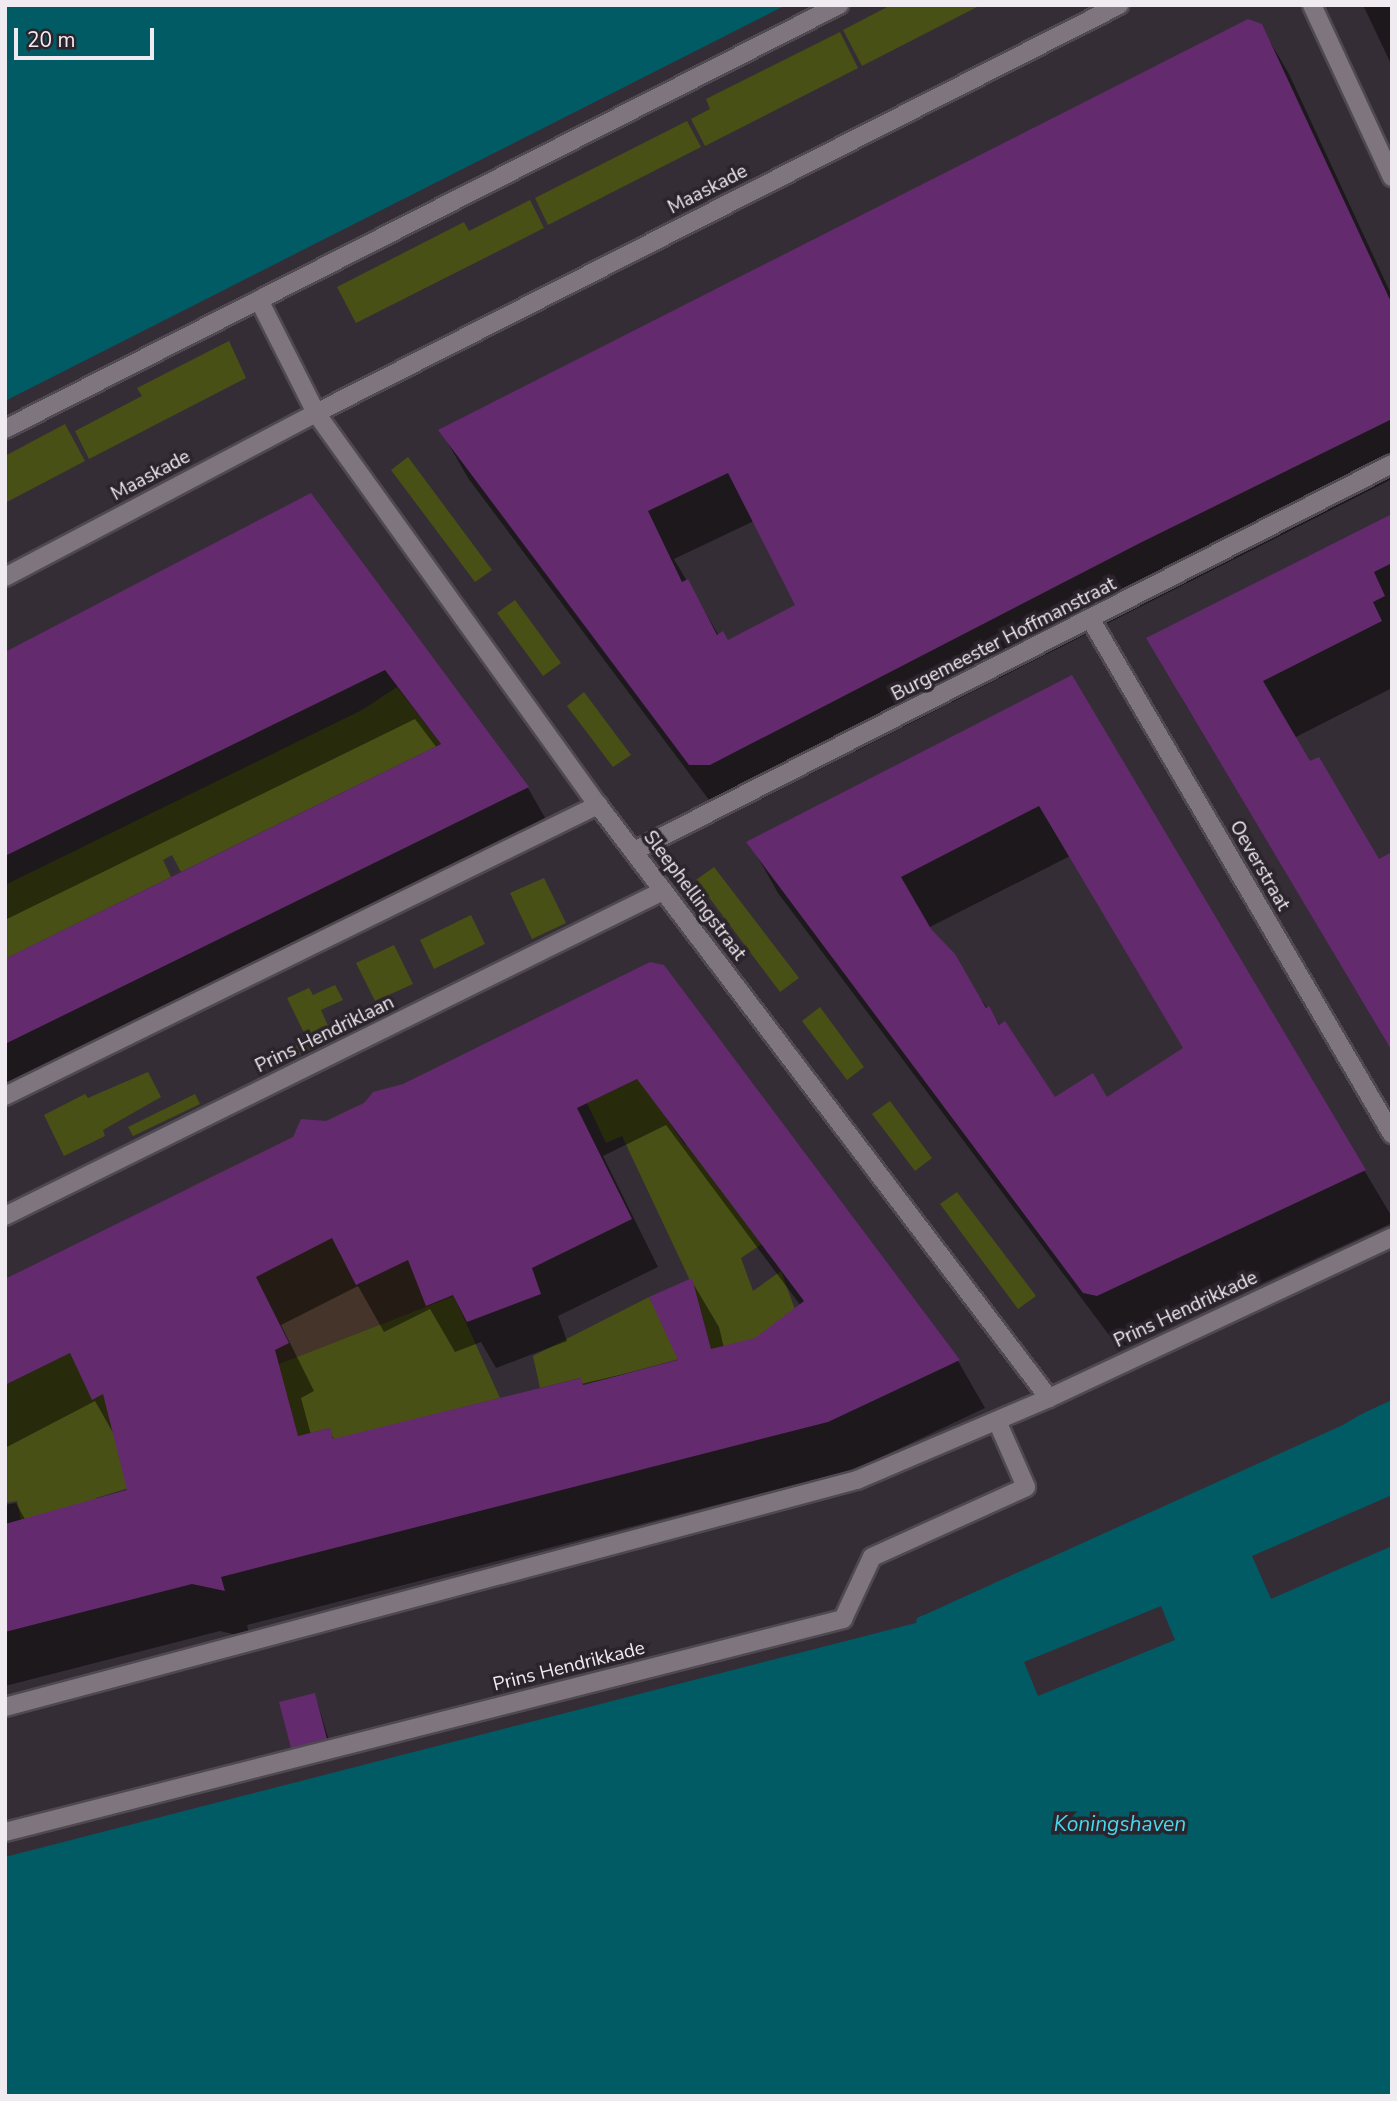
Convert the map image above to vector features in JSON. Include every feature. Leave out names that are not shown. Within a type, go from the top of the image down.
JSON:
[{"type":"street","points":[[5,429],[839,5]]},
{"type":"street","name":"Maaskade","points":[[5,577],[316,413],[1119,5]]},
{"type":"street","points":[[1312,5],[1392,177]]},
{"type":"street","points":[[259,300],[316,413]]},
{"type":"street","name":"Sleephellingstraat","points":[[316,413],[598,805],[1049,1398]]},
{"type":"street","name":"Burgemeester Hoffmanstraat","points":[[634,851],[1392,464]]},
{"type":"street","name":"Oeverstraat","points":[[1091,620],[1392,1134]]},
{"type":"street","points":[[5,1096],[598,805]]},
{"type":"street","name":"Prins Hendriklaan","points":[[5,1216],[663,891]]},
{"type":"street","name":"Prins Hendrikkade","points":[[5,1707],[807,1496],[886,1470],[1049,1398],[1392,1237]]},
{"type":"street","name":"Prins Hendrikkade","points":[[5,1832],[843,1619],[872,1557],[1026,1487],[997,1421]]},
{"type":"shaded area","points":[[361,1104],[398,1182],[593,1140],[632,1219],[532,1268],[541,1294],[467,1322],[454,1296],[279,1364],[190,1187]]},
{"type":"green space","points":[[891,5],[981,5],[862,66],[843,30]]},
{"type":"green space","points":[[840,32],[858,68],[705,146],[691,119],[710,109],[706,99]]},
{"type":"green space","points":[[687,121],[701,147],[548,225],[535,198]]},
{"type":"green space","points":[[530,200],[544,228],[356,323],[337,287],[464,222],[469,231]]},
{"type":"green space","points":[[229,341],[246,378],[89,459],[75,431],[142,396],[137,388]]},
{"type":"green space","points":[[65,424],[85,461],[5,503],[5,456]]},
{"type":"green space","points":[[408,457],[492,570],[475,582],[391,470]]},
{"type":"green space","points":[[515,600],[561,663],[543,676],[497,613]]},
{"type":"green space","points":[[397,687],[441,744],[181,872],[172,855],[163,860],[171,877],[5,959],[5,885],[362,710]]},
{"type":"green space","points":[[584,692],[631,755],[613,767],[567,706]]},
{"type":"green space","points":[[714,867],[799,978],[780,992],[696,880]]},
{"type":"green space","points":[[544,878],[566,923],[532,939],[510,893]]},
{"type":"green space","points":[[471,915],[485,944],[434,969],[420,940]]},
{"type":"green space","points":[[394,945],[413,984],[375,1001],[356,963]]},
{"type":"green space","points":[[335,985],[343,1000],[321,1010],[328,1026],[306,1037],[287,998],[309,988],[313,995]]},
{"type":"green space","points":[[820,1007],[864,1067],[847,1080],[802,1021]]},
{"type":"green space","points":[[349,1018],[354,1029],[286,1061],[281,1051]]},
{"type":"green space","points":[[672,1062],[665,1116],[685,1145],[689,1143],[762,1244],[741,1258],[753,1291],[781,1271],[801,1326],[583,1385],[580,1378],[540,1388],[533,1356],[649,1297],[656,1310],[696,1293],[622,1136],[606,1143],[587,1103]]},
{"type":"green space","points":[[148,1072],[161,1097],[103,1130],[105,1136],[64,1156],[44,1115],[85,1094],[88,1098]]},
{"type":"green space","points":[[195,1094],[200,1104],[133,1136],[128,1127]]},
{"type":"green space","points":[[890,1101],[932,1158],[915,1171],[872,1114]]},
{"type":"green space","points":[[957,1192],[1036,1296],[1018,1309],[940,1204]]},
{"type":"green space","points":[[454,1296],[500,1398],[333,1440],[330,1428],[298,1436],[96,1498],[96,1502],[21,1521],[17,1501],[5,1503],[5,1385],[79,1348],[272,1352],[279,1364]]},
{"type":"water","points":[[5,5],[786,5],[5,401]]},
{"type":"water","name":"Koningshaven","points":[[1392,1400],[1392,2096],[5,2096],[5,1857],[916,1623],[917,1618]]},
{"type":"pier","points":[[1392,1396],[1343,1425],[924,1615],[923,1612]]},
{"type":"pier","points":[[1392,1495],[1392,1546],[1271,1599],[1252,1556]]},
{"type":"pier","points":[[1161,1606],[1175,1640],[1038,1696],[1024,1662]]},
{"type":"building","points":[[1248,19],[1262,24],[1392,304],[1392,419],[1140,543],[710,765],[689,765],[438,430]],"holes":[[[728,473],[795,605],[728,640],[723,631],[717,635],[688,579],[682,582],[648,511]]]},
{"type":"building","points":[[311,493],[529,787],[5,1044],[5,959],[441,744],[385,670],[5,856],[5,652]]},
{"type":"building","points":[[1392,514],[1392,563],[1374,572],[1385,596],[1373,602],[1382,621],[1263,681],[1310,761],[1319,757],[1379,859],[1392,852],[1392,1051],[1146,638]]},
{"type":"building","points":[[1072,675],[1366,1170],[1097,1296],[1083,1293],[746,842]],"holes":[[[1039,806],[1183,1048],[1107,1097],[1093,1073],[1055,1097],[1005,1021],[999,1025],[989,1006],[986,1008],[955,954],[931,929],[901,877]]]},
{"type":"building","points":[[650,962],[664,965],[960,1360],[828,1422],[221,1577],[225,1591],[192,1584],[5,1632],[5,1524],[127,1490],[103,1394],[92,1400],[70,1353],[5,1385],[5,1279],[293,1137],[301,1119],[326,1121],[364,1103],[373,1092],[403,1084]],"holes":[[[637,1079],[804,1301],[755,1338],[711,1349],[692,1278],[649,1297],[678,1360],[583,1385],[581,1378],[333,1439],[330,1428],[298,1436],[275,1350],[289,1343],[256,1277],[332,1238],[356,1285],[408,1260],[426,1306],[453,1295],[467,1322],[541,1294],[532,1268],[632,1219],[577,1108]]]},
{"type":"building","points":[[315,1693],[327,1739],[291,1748],[279,1702]]}]
